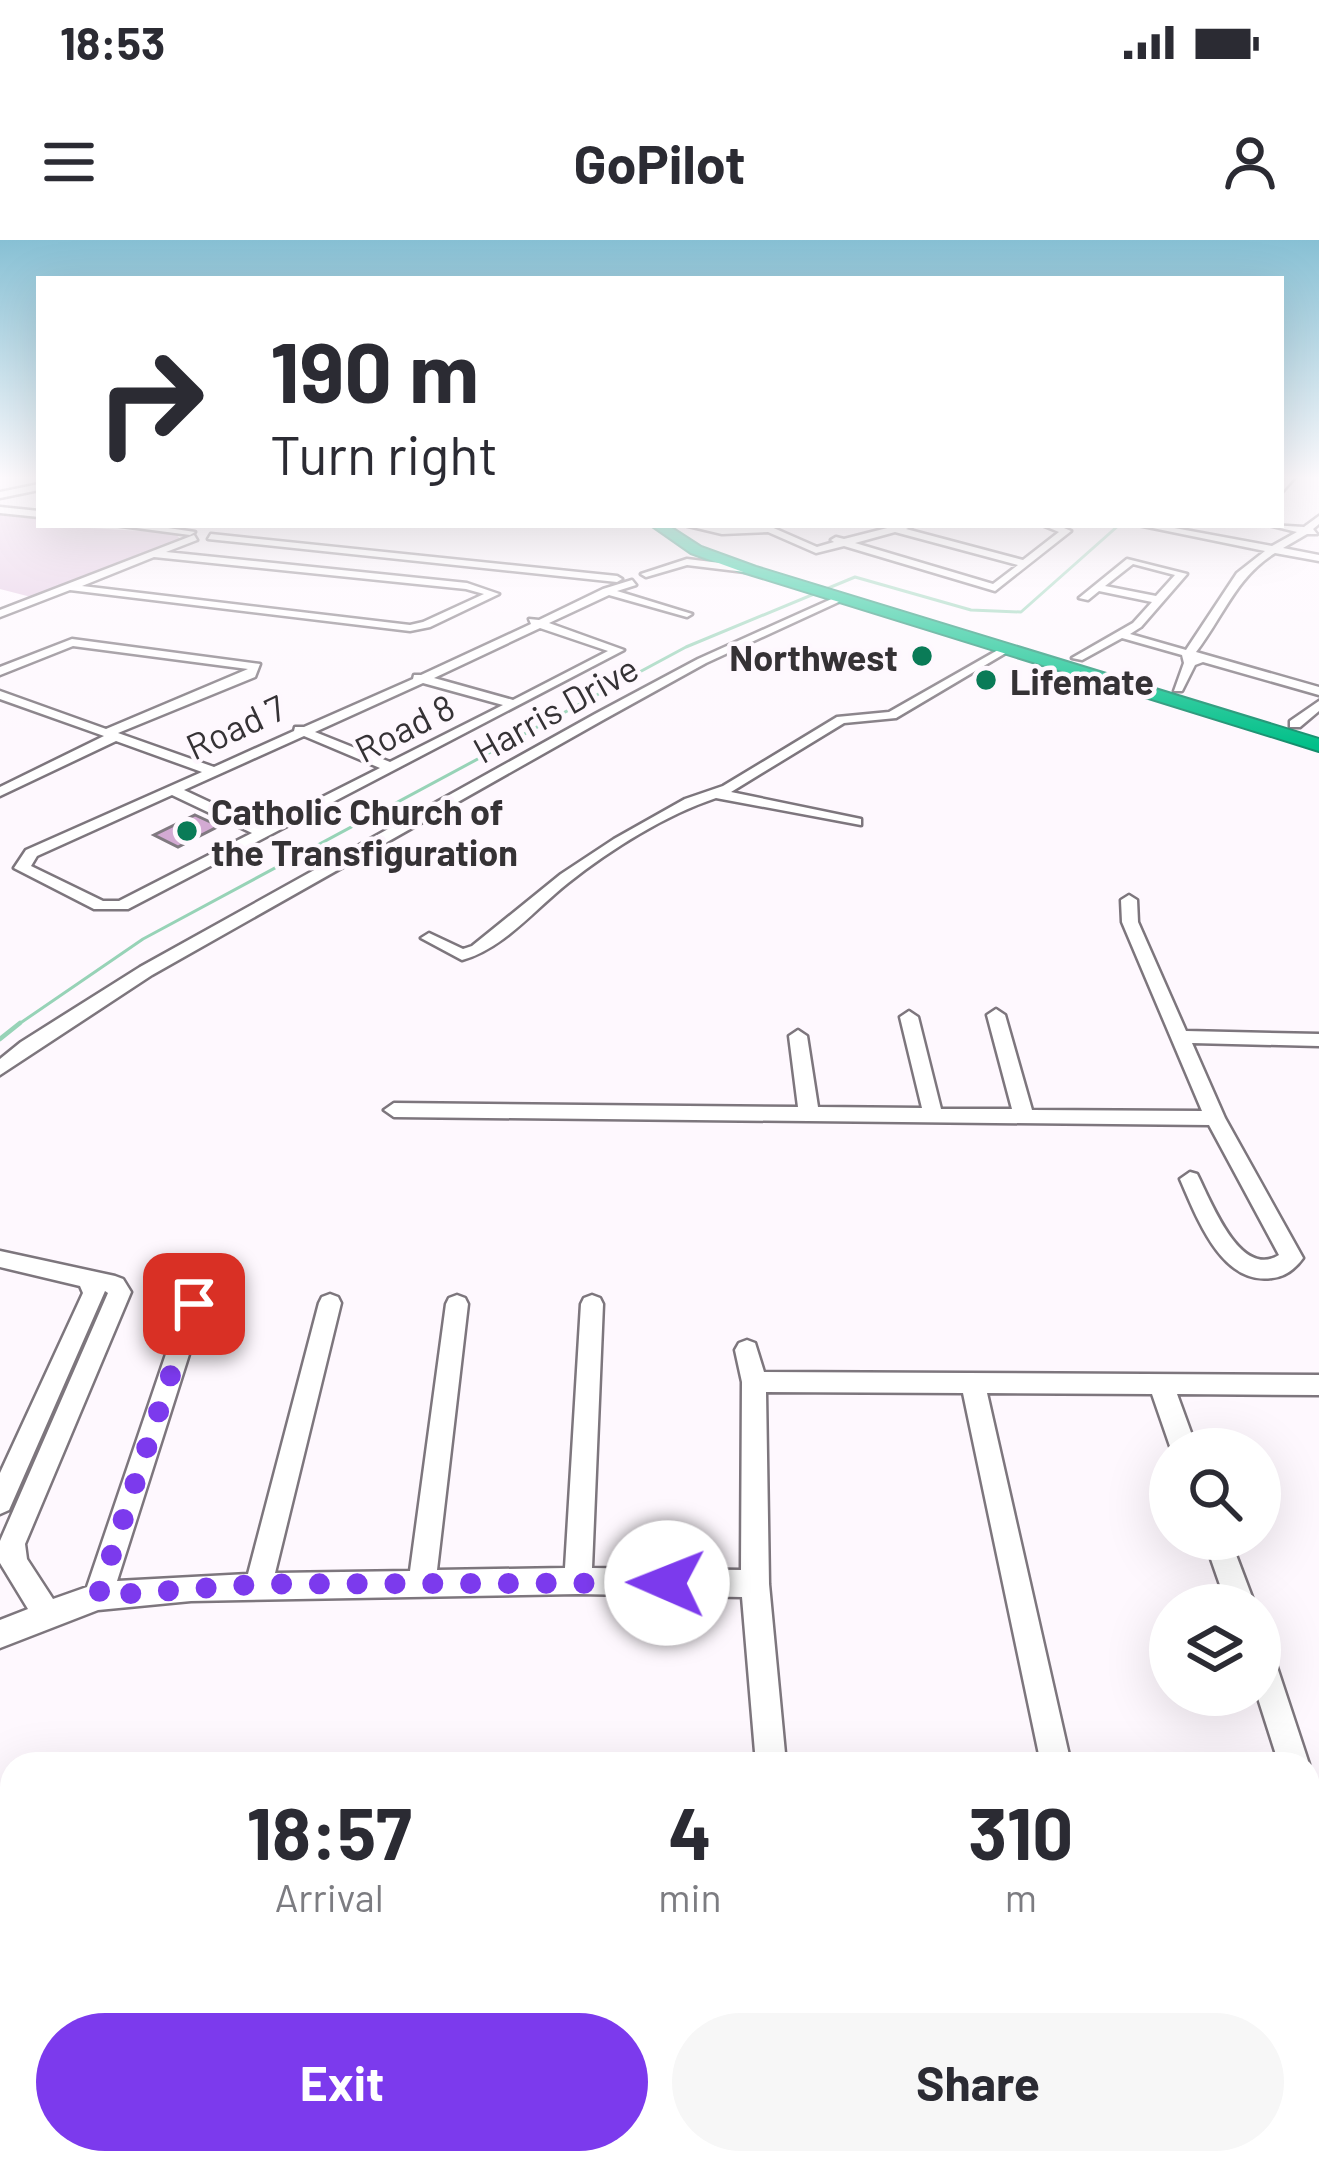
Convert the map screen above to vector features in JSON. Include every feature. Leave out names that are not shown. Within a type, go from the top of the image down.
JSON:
[{"type":"highway","points":[[765,566],[809,589],[834,591],[1078,658],[1319,731]]},
{"type":"highway","points":[[772,566],[1005,649],[1319,746]]},
{"type":"street","points":[[0,614],[122,566]]},
{"type":"street","points":[[68,587],[410,628],[494,594],[467,586],[273,566]]},
{"type":"street","points":[[533,566],[629,577]]},
{"type":"street","points":[[534,566],[629,577]]},
{"type":"street","name":"Road 7","points":[[31,853],[465,657],[649,566]]},
{"type":"street","name":"Road 7","points":[[629,577],[661,566]]},
{"type":"street","points":[[917,566],[991,588],[1023,566]]},
{"type":"street","points":[[1084,598],[1126,566]]},
{"type":"street","points":[[1078,658],[1137,625],[1182,574],[1156,566]]},
{"type":"street","points":[[1178,688],[1205,637],[1232,603],[1241,575],[1251,566]]},
{"type":"street","points":[[1248,590],[1266,566]]},
{"type":"street","points":[[1099,588],[1158,600]]},
{"type":"street","points":[[604,591],[687,614]]},
{"type":"street","name":"Harris Drive","points":[[0,1069],[83,1009],[164,961],[834,591]]},
{"type":"street","name":"Road 8","points":[[31,853],[22,868],[110,908],[618,650],[536,622]]},
{"type":"street","points":[[1193,659],[1228,622]]},
{"type":"street","points":[[1119,634],[1193,659],[1319,691]]},
{"type":"street","points":[[0,671],[72,642],[256,667],[251,674],[111,735],[0,792]]},
{"type":"street","points":[[429,938],[462,955],[478,950],[583,865],[690,802],[718,794],[841,720],[892,715],[1005,649]]},
{"type":"street","points":[[435,670],[444,684]]},
{"type":"street","points":[[418,677],[515,704]]},
{"type":"street","points":[[0,694],[210,770]]},
{"type":"street","points":[[1295,724],[1319,705]]},
{"type":"street","points":[[300,730],[390,766]]},
{"type":"street","points":[[170,789],[262,833]]},
{"type":"street","points":[[718,794],[856,822]]},
{"type":"street","points":[[1129,900],[1130,922],[1215,1118],[1292,1258],[1285,1265],[1264,1268],[1244,1265],[1232,1256],[1214,1232],[1190,1179]]},
{"type":"street","points":[[996,1015],[1024,1116]]},
{"type":"street","points":[[909,1017],[933,1115]]},
{"type":"street","points":[[798,1036],[809,1114]]},
{"type":"street","points":[[1180,1036],[1319,1040]]},
{"type":"street","points":[[394,1110],[1215,1118]]},
{"type":"street","points":[[0,1259],[115,1285],[120,1292],[84,1343],[0,1502]]},
{"type":"street","points":[[259,1584],[329,1303]]},
{"type":"street","points":[[98,1596],[194,1304]]},
{"type":"street","points":[[422,1583],[457,1304]]},
{"type":"street","points":[[578,1581],[592,1304]]},
{"type":"street","points":[[747,1350],[754,1382],[755,1584],[770,1752]]},
{"type":"street","points":[[754,1382],[1319,1385]]},
{"type":"street","points":[[973,1384],[1053,1752]]},
{"type":"street","points":[[1161,1385],[1176,1428]]},
{"type":"street","points":[[24,1452],[12,1544],[14,1563],[46,1613]]},
{"type":"street","points":[[0,1634],[98,1596],[259,1584],[755,1584]]},
{"type":"street","points":[[1279,1716],[1290,1752]]},
{"type":"shaded area","points":[[0,566],[112,566],[31,597],[0,589]]},
{"type":"building","name":"Catholic Church of the Transfiguration","points":[[195,815],[219,826],[178,847],[154,835]]},
{"type":"waterway","points":[[18,1025],[143,939],[686,647],[855,577],[971,610],[1021,612],[1073,566]]},
{"type":"waterway","points":[[0,1039],[18,1025]]},
{"type":"place","name":"Northwest","points":[[922,656]]},
{"type":"place","name":"Lifemate","points":[[986,680]]},
{"type":"place","name":"Catholic Church of the Transfiguration","points":[[187,831]]},
{"type":"route","points":[[194,1304],[98,1596],[259,1584],[667,1583]]}]
